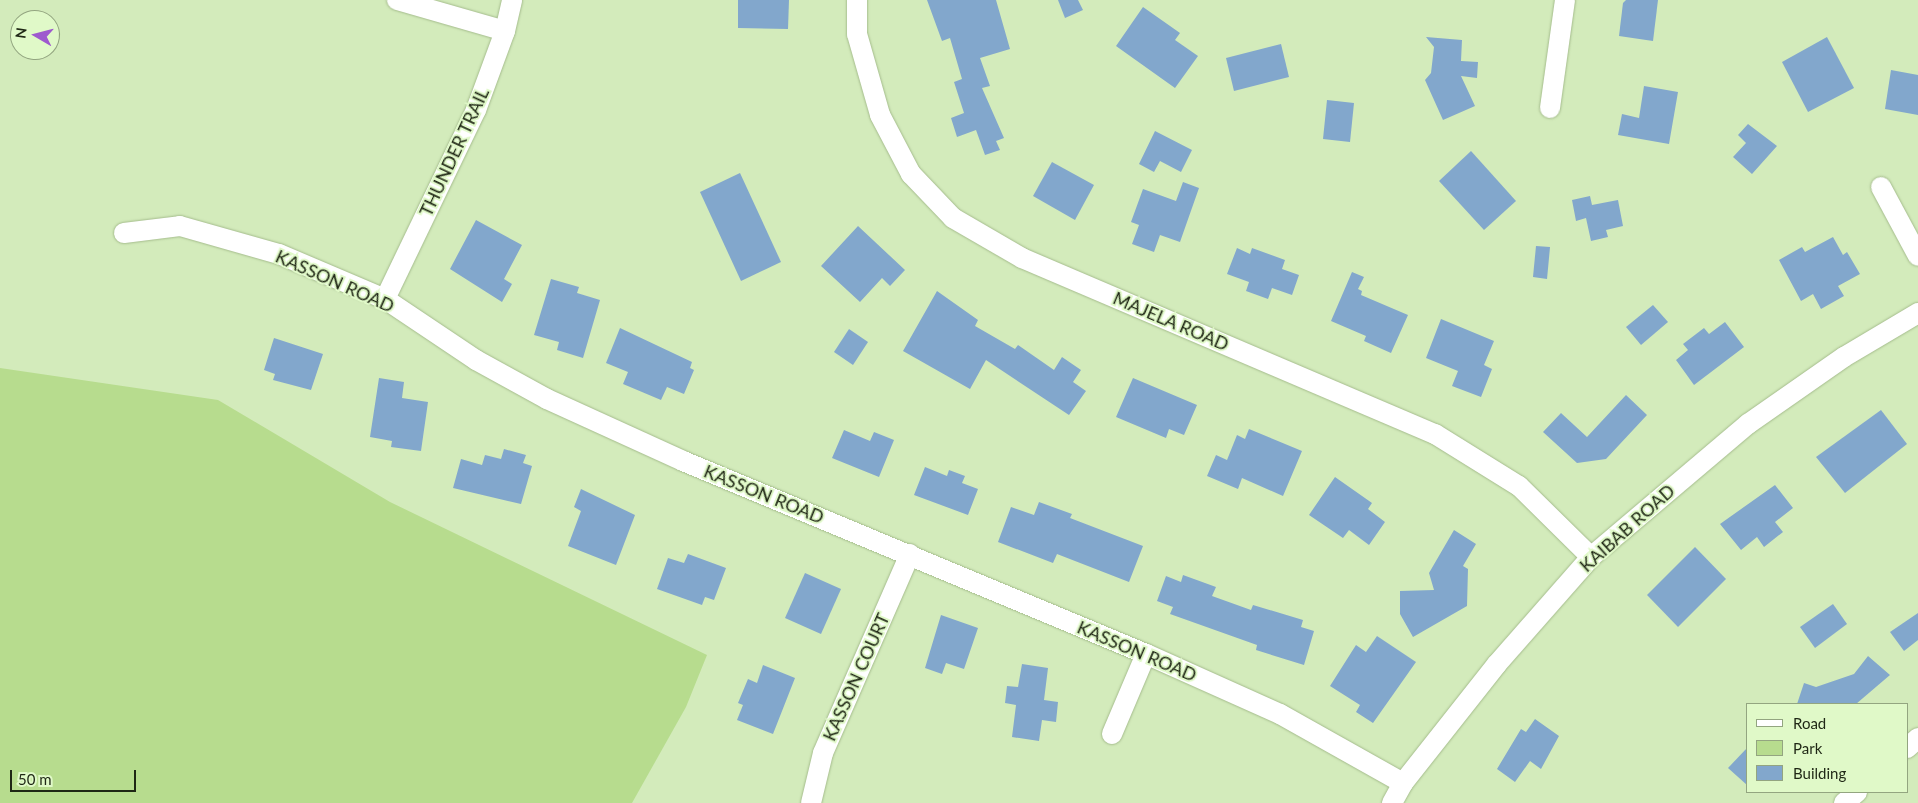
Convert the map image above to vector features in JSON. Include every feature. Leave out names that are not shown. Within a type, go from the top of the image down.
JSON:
[{"type":"street","points":[[396,0],[505,31]]},
{"type":"street","name":"THUNDER TRAIL","points":[[385,299],[476,110],[505,31],[512,0]]},
{"type":"street","name":"MAJELA ROAD","points":[[857,0],[857,34],[880,115],[911,174],[953,218],[1022,258],[1435,434],[1519,486],[1591,557]]},
{"type":"street","points":[[1550,108],[1564,0]]},
{"type":"street","points":[[1881,187],[1918,256]]},
{"type":"street","name":"KASSON ROAD","points":[[124,233],[180,226],[279,254],[385,299],[476,360],[547,398],[683,461],[1146,654],[1280,714],[1403,783]]},
{"type":"street","name":"KAIBAB ROAD","points":[[1392,803],[1403,783],[1497,664],[1591,557],[1748,424],[1844,357],[1918,313]]},
{"type":"street","name":"KASSON COURT","points":[[811,803],[823,753],[910,554]]},
{"type":"street","points":[[1112,734],[1146,654]]},
{"type":"street","points":[[1908,747],[1918,738]]},
{"type":"street","points":[[1844,803],[1856,793]]},
{"type":"green space","points":[[0,368],[218,400],[390,502],[707,655],[686,707],[632,803],[0,803]]},
{"type":"building","points":[[738,0],[789,0],[788,29],[738,28]]},
{"type":"building","points":[[927,0],[996,0],[1010,49],[980,58],[990,86],[982,88],[1004,138],[996,141],[1000,150],[985,155],[976,130],[957,137],[951,118],[964,113],[954,82],[962,79],[950,38],[942,41]]},
{"type":"building","points":[[1058,0],[1078,0],[1083,10],[1065,18]]},
{"type":"building","points":[[1626,0],[1658,0],[1653,41],[1619,36],[1623,3]]},
{"type":"building","points":[[1143,7],[1180,33],[1175,40],[1198,56],[1175,88],[1116,46]]},
{"type":"building","points":[[1426,37],[1462,40],[1461,61],[1478,62],[1477,78],[1461,76],[1475,106],[1443,120],[1425,80],[1431,73],[1434,47]]},
{"type":"building","points":[[1827,37],[1854,88],[1808,112],[1782,62]]},
{"type":"building","points":[[1281,44],[1289,77],[1234,91],[1226,58]]},
{"type":"building","points":[[1891,70],[1918,75],[1918,115],[1885,109]]},
{"type":"building","points":[[1644,86],[1678,92],[1669,144],[1618,135],[1622,114],[1639,118]]},
{"type":"building","points":[[1327,100],[1354,103],[1350,142],[1323,139]]},
{"type":"building","points":[[1748,124],[1777,146],[1752,174],[1733,157],[1746,143],[1738,135]]},
{"type":"building","points":[[1155,131],[1192,150],[1181,172],[1160,161],[1154,172],[1139,164]]},
{"type":"building","points":[[1471,151],[1516,201],[1484,230],[1439,181]]},
{"type":"building","points":[[1052,162],[1094,185],[1075,220],[1033,196]]},
{"type":"building","points":[[740,173],[781,262],[741,281],[700,192]]},
{"type":"building","points":[[1183,182],[1199,188],[1180,242],[1160,235],[1154,252],[1132,244],[1139,225],[1131,222],[1143,189],[1176,201]]},
{"type":"building","points":[[1590,196],[1592,205],[1618,200],[1623,226],[1606,230],[1608,237],[1591,241],[1586,218],[1576,221],[1572,200]]},
{"type":"building","points":[[476,220],[522,245],[504,279],[512,284],[502,302],[450,269]]},
{"type":"building","points":[[858,226],[905,270],[890,286],[882,278],[860,302],[821,266]]},
{"type":"building","points":[[1833,237],[1843,255],[1847,252],[1860,274],[1838,286],[1844,296],[1821,309],[1813,294],[1801,301],[1779,260],[1802,247],[1805,252]]},
{"type":"building","points":[[1536,246],[1550,247],[1547,279],[1533,277]]},
{"type":"building","points":[[1237,248],[1250,254],[1252,248],[1285,260],[1282,269],[1299,275],[1292,295],[1272,288],[1268,299],[1246,291],[1249,282],[1227,274]]},
{"type":"building","points":[[1352,272],[1364,277],[1358,289],[1362,291],[1361,295],[1408,315],[1391,353],[1364,341],[1366,336],[1331,321]]},
{"type":"building","points":[[551,279],[579,287],[577,293],[600,300],[583,358],[557,350],[559,342],[534,335]]},
{"type":"building","points":[[937,291],[978,320],[975,326],[1015,349],[1018,345],[1054,370],[1062,357],[1081,370],[1073,382],[1086,391],[1069,415],[986,360],[970,389],[903,351]]},
{"type":"building","points":[[1653,305],[1668,322],[1641,345],[1626,327]]},
{"type":"building","points":[[1441,319],[1494,341],[1484,365],[1492,369],[1481,397],[1452,386],[1458,371],[1426,358]]},
{"type":"building","points":[[1725,322],[1744,347],[1694,385],[1676,360],[1688,350],[1683,344],[1704,328],[1709,334]]},
{"type":"building","points":[[620,328],[692,362],[690,368],[694,370],[684,394],[667,387],[661,400],[623,384],[628,372],[606,363]]},
{"type":"building","points":[[849,329],[868,342],[853,365],[834,352]]},
{"type":"building","points":[[274,338],[323,354],[311,390],[273,380],[275,374],[264,370]]},
{"type":"building","points":[[379,378],[404,382],[402,398],[428,402],[421,451],[391,447],[392,441],[370,437]]},
{"type":"building","points":[[1133,378],[1197,405],[1184,435],[1169,429],[1166,438],[1116,417]]},
{"type":"building","points":[[1626,395],[1647,415],[1606,459],[1577,463],[1543,432],[1561,413],[1587,437]]},
{"type":"building","points":[[1881,410],[1907,444],[1845,493],[1816,457]]},
{"type":"building","points":[[1249,429],[1302,451],[1283,496],[1242,478],[1238,489],[1207,476],[1216,455],[1227,460],[1237,435],[1245,439]]},
{"type":"building","points":[[844,430],[870,441],[874,432],[894,440],[879,477],[832,458]]},
{"type":"building","points":[[504,449],[526,455],[523,463],[532,466],[521,504],[453,488],[461,459],[482,465],[485,455],[501,459]]},
{"type":"building","points":[[925,467],[947,476],[949,470],[965,476],[962,483],[978,489],[968,515],[914,495]]},
{"type":"building","points":[[1335,477],[1372,503],[1368,509],[1385,522],[1369,545],[1349,530],[1343,538],[1309,515]]},
{"type":"building","points":[[1775,485],[1793,508],[1775,522],[1783,532],[1764,547],[1757,537],[1741,550],[1720,524]]},
{"type":"building","points":[[581,489],[635,515],[616,565],[568,546],[581,511],[574,507]]},
{"type":"building","points":[[1039,502],[1072,514],[1070,518],[1143,546],[1129,582],[1057,554],[1053,563],[998,542],[1011,507],[1034,515]]},
{"type":"building","points":[[1454,530],[1476,544],[1463,566],[1468,569],[1467,606],[1413,637],[1400,614],[1400,591],[1434,590],[1429,573]]},
{"type":"building","points":[[1695,547],[1726,579],[1678,627],[1647,595]]},
{"type":"building","points":[[688,554],[726,568],[714,600],[705,597],[702,605],[657,589],[668,558],[684,563]]},
{"type":"building","points":[[805,573],[841,589],[821,634],[785,618]]},
{"type":"building","points":[[1183,575],[1216,587],[1212,596],[1251,610],[1253,605],[1303,620],[1301,627],[1314,631],[1304,665],[1256,650],[1257,645],[1170,614],[1173,607],[1157,601],[1166,576],[1181,582]]},
{"type":"building","points":[[1833,604],[1847,624],[1815,648],[1800,627]]},
{"type":"building","points":[[1918,613],[1918,640],[1904,651],[1890,632]]},
{"type":"building","points":[[941,615],[978,628],[964,669],[946,663],[942,674],[925,668]]},
{"type":"building","points":[[1377,636],[1416,662],[1373,723],[1356,712],[1360,705],[1330,686],[1356,645],[1366,652]]},
{"type":"building","points":[[1868,656],[1890,675],[1857,703],[1797,703],[1804,683],[1816,687],[1854,674]]},
{"type":"building","points":[[1022,664],[1048,668],[1044,700],[1058,702],[1056,722],[1042,720],[1039,741],[1012,737],[1016,705],[1005,703],[1007,686],[1018,687]]},
{"type":"building","points":[[763,665],[795,678],[773,734],[737,720],[743,705],[738,703],[748,679],[757,683]]},
{"type":"building","points":[[1535,719],[1559,736],[1541,769],[1530,761],[1515,782],[1497,769],[1521,729],[1526,732]]},
{"type":"building","points":[[1746,749],[1746,784],[1728,768]]}]
